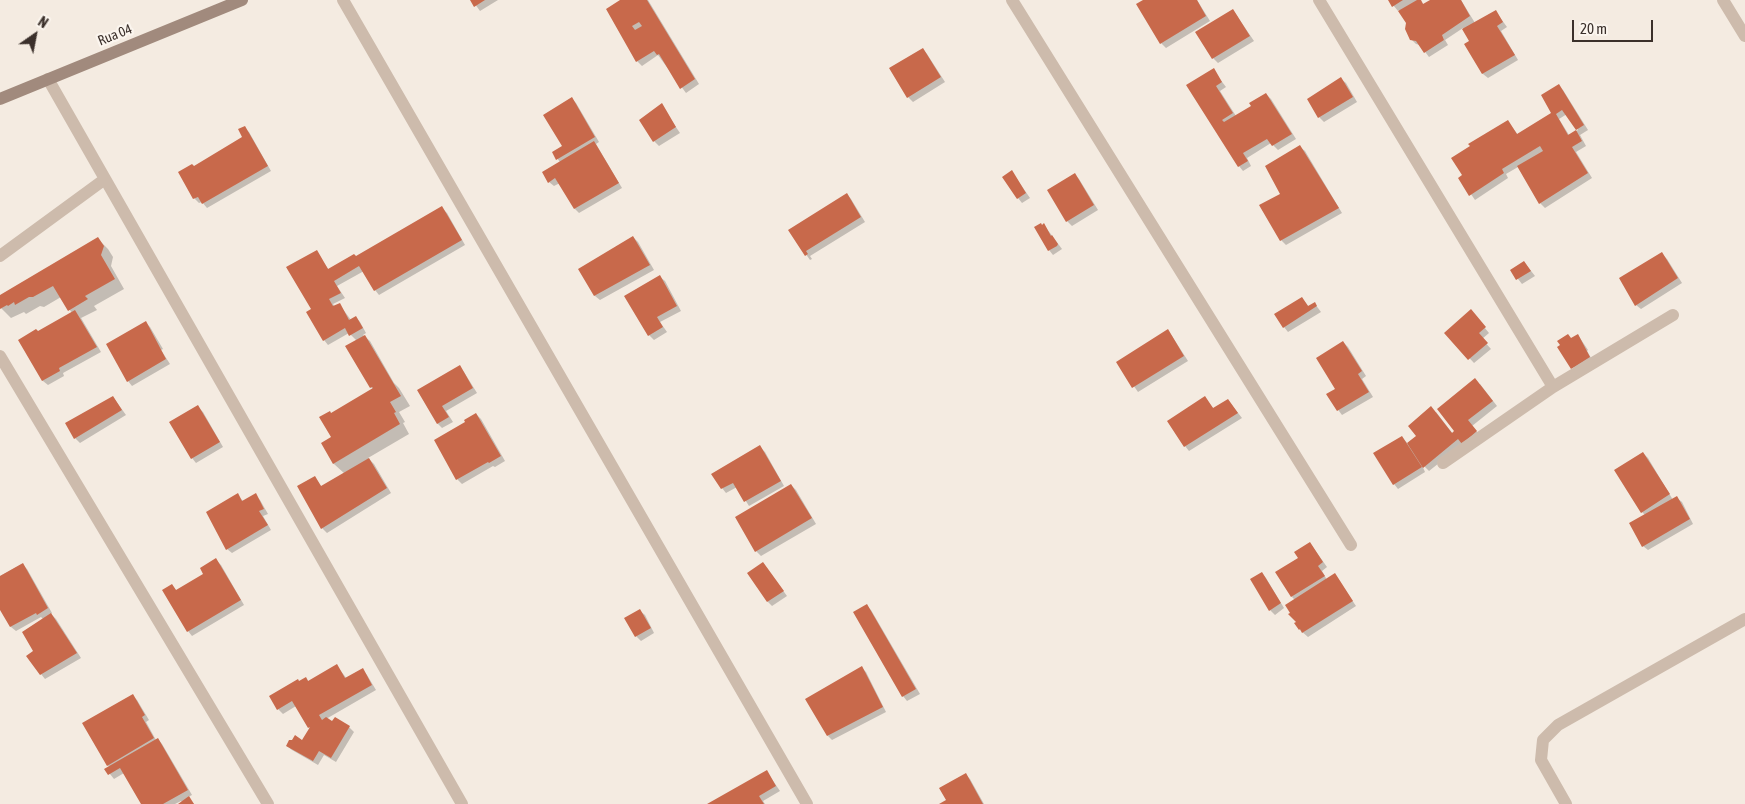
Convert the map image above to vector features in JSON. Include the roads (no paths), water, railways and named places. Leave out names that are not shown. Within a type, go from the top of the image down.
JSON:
[{"type":"street","name":"Rua 04","points":[[0,99],[242,0]]},
{"type":"street","points":[[343,0],[806,804]]},
{"type":"street","points":[[1012,0],[1351,545]]},
{"type":"street","points":[[1319,0],[1554,387]]},
{"type":"street","points":[[1723,0],[1745,36]]},
{"type":"street","points":[[48,79],[462,804]]},
{"type":"street","points":[[0,256],[105,180]]},
{"type":"street","points":[[1444,463],[1554,387],[1673,316]]},
{"type":"street","points":[[0,356],[268,804]]},
{"type":"street","points":[[1566,804],[1541,760],[1543,740],[1558,724],[1745,619]]}]
